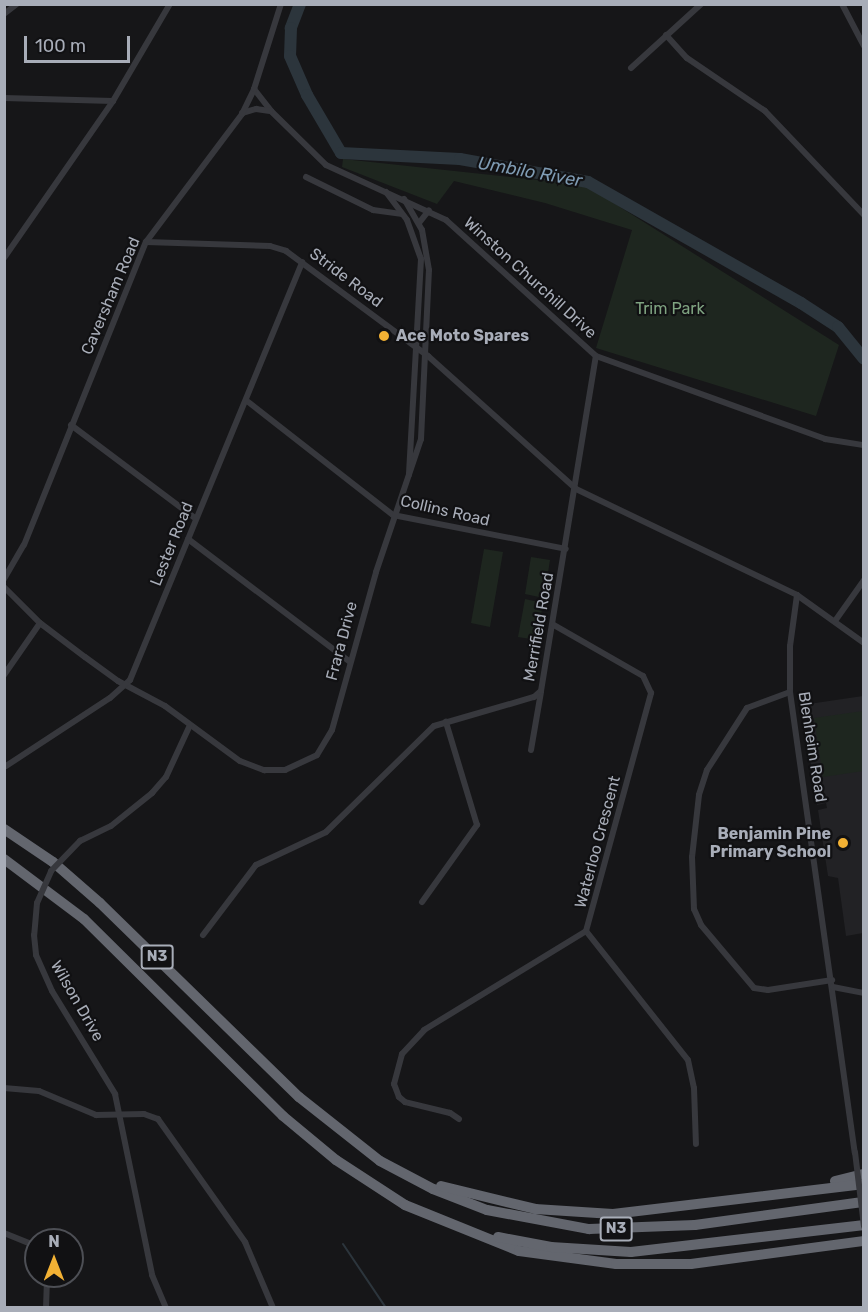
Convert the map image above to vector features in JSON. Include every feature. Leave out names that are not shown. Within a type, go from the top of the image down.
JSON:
[{"type":"highway","name":"N3","points":[[4,829],[53,862],[99,903],[299,1097],[380,1161],[433,1190],[487,1210],[589,1229],[695,1225],[864,1202]]},
{"type":"highway","name":"N3","points":[[4,859],[84,919],[283,1116],[336,1160],[405,1204],[469,1231],[551,1247],[631,1252],[676,1250],[864,1226]]},
{"type":"highway","points":[[380,1161],[440,1186],[535,1209],[634,1213],[864,1184]]},
{"type":"highway","points":[[750,1199],[864,1174]]},
{"type":"highway","points":[[469,1231],[519,1251],[638,1266],[711,1261],[864,1241]]},
{"type":"street","points":[[4,14],[17,4]]},
{"type":"street","points":[[4,258],[113,101],[170,4]]},
{"type":"street","name":"Caversham Road","points":[[4,579],[24,545],[146,242],[242,114],[254,89],[281,4]]},
{"type":"street","points":[[631,68],[700,4]]},
{"type":"street","points":[[842,4],[864,46]]},
{"type":"street","points":[[666,35],[687,58],[765,111],[864,215]]},
{"type":"street","name":"Winston Churchill Drive","points":[[254,89],[271,111],[326,165],[429,210],[446,220],[596,356],[825,439],[864,445]]},
{"type":"street","points":[[4,98],[113,101]]},
{"type":"street","points":[[242,114],[256,109],[271,111]]},
{"type":"street","points":[[306,177],[373,210],[401,214]]},
{"type":"street","name":"Frara Drive","points":[[385,192],[401,214],[421,259],[418,349],[409,478]]},
{"type":"street","name":"Frara Drive","points":[[190,725],[240,760],[264,770],[285,770],[317,755],[332,730],[393,515],[409,478],[421,439],[428,356],[429,270],[426,243],[419,223],[404,199]]},
{"type":"street","points":[[419,223],[429,210]]},
{"type":"street","name":"Stride Road","points":[[146,242],[270,246],[302,262],[428,356],[576,489],[797,595],[864,643]]},
{"type":"street","name":"Lester Road","points":[[126,685],[247,401],[302,262]]},
{"type":"street","name":"Merrifield Road","points":[[203,935],[256,865],[326,832],[424,734],[446,722],[534,697],[541,691],[554,625],[596,356]]},
{"type":"street","name":"Collins Road","points":[[247,401],[393,515],[566,549]]},
{"type":"street","points":[[71,426],[196,519]]},
{"type":"street","points":[[188,539],[350,662]]},
{"type":"street","points":[[835,621],[864,580]]},
{"type":"street","points":[[4,587],[40,623],[126,685],[190,725]]},
{"type":"street","name":"Blenheim Road","points":[[797,595],[790,646],[790,692],[833,984],[864,1226]]},
{"type":"street","points":[[4,675],[40,623]]},
{"type":"street","name":"Waterloo Crescent","points":[[459,1119],[450,1113],[405,1102],[399,1097],[395,1075],[411,1040],[586,931],[651,693],[643,676],[554,625]]},
{"type":"street","points":[[6,766],[126,685]]},
{"type":"street","points":[[531,750],[541,691]]},
{"type":"street","points":[[790,692],[747,708],[707,770],[699,795],[693,857],[694,909],[701,925],[754,988],[768,990],[833,984],[864,993]]},
{"type":"street","points":[[422,902],[477,825],[446,722]]},
{"type":"street","name":"Wilson Drive","points":[[166,1308],[152,1275],[120,1114],[109,1082],[42,972],[34,935],[37,903],[51,871],[81,842],[111,826],[152,793],[166,777],[190,725]]},
{"type":"street","points":[[586,931],[688,1060],[694,1089],[696,1144]]},
{"type":"street","points":[[4,1088],[39,1091],[96,1115],[152,1116],[163,1124],[245,1242],[273,1308]]},
{"type":"street","points":[[4,1233],[24,1241]]},
{"type":"street","points":[[46,1308],[47,1288]]},
{"type":"shaded area","name":"Benjamin Pine Primary School","points":[[863,696],[863,933],[846,936],[838,878],[828,876],[818,810],[827,808],[826,803],[817,805],[802,705]]},
{"type":"green space","name":"Trim Park","points":[[343,159],[585,185],[839,345],[816,416],[596,348],[632,230],[545,203],[454,181],[437,204],[342,167]]},
{"type":"green space","points":[[484,549],[503,552],[490,627],[471,623]]},
{"type":"green space","points":[[531,557],[550,560],[544,598],[525,594]]},
{"type":"green space","points":[[525,599],[543,603],[537,640],[518,637]]},
{"type":"green space","points":[[863,711],[863,771],[823,777],[814,718]]},
{"type":"waterway","name":"Umbilo River","points":[[300,4],[291,28],[290,56],[307,95],[341,153],[460,159],[588,182],[801,303],[838,327],[864,359]]},
{"type":"waterway","points":[[343,1244],[386,1308]]},
{"type":"place","name":"Ace Moto Spares","points":[[384,336]]},
{"type":"place","name":"Benjamin Pine Primary School","points":[[843,843]]}]
